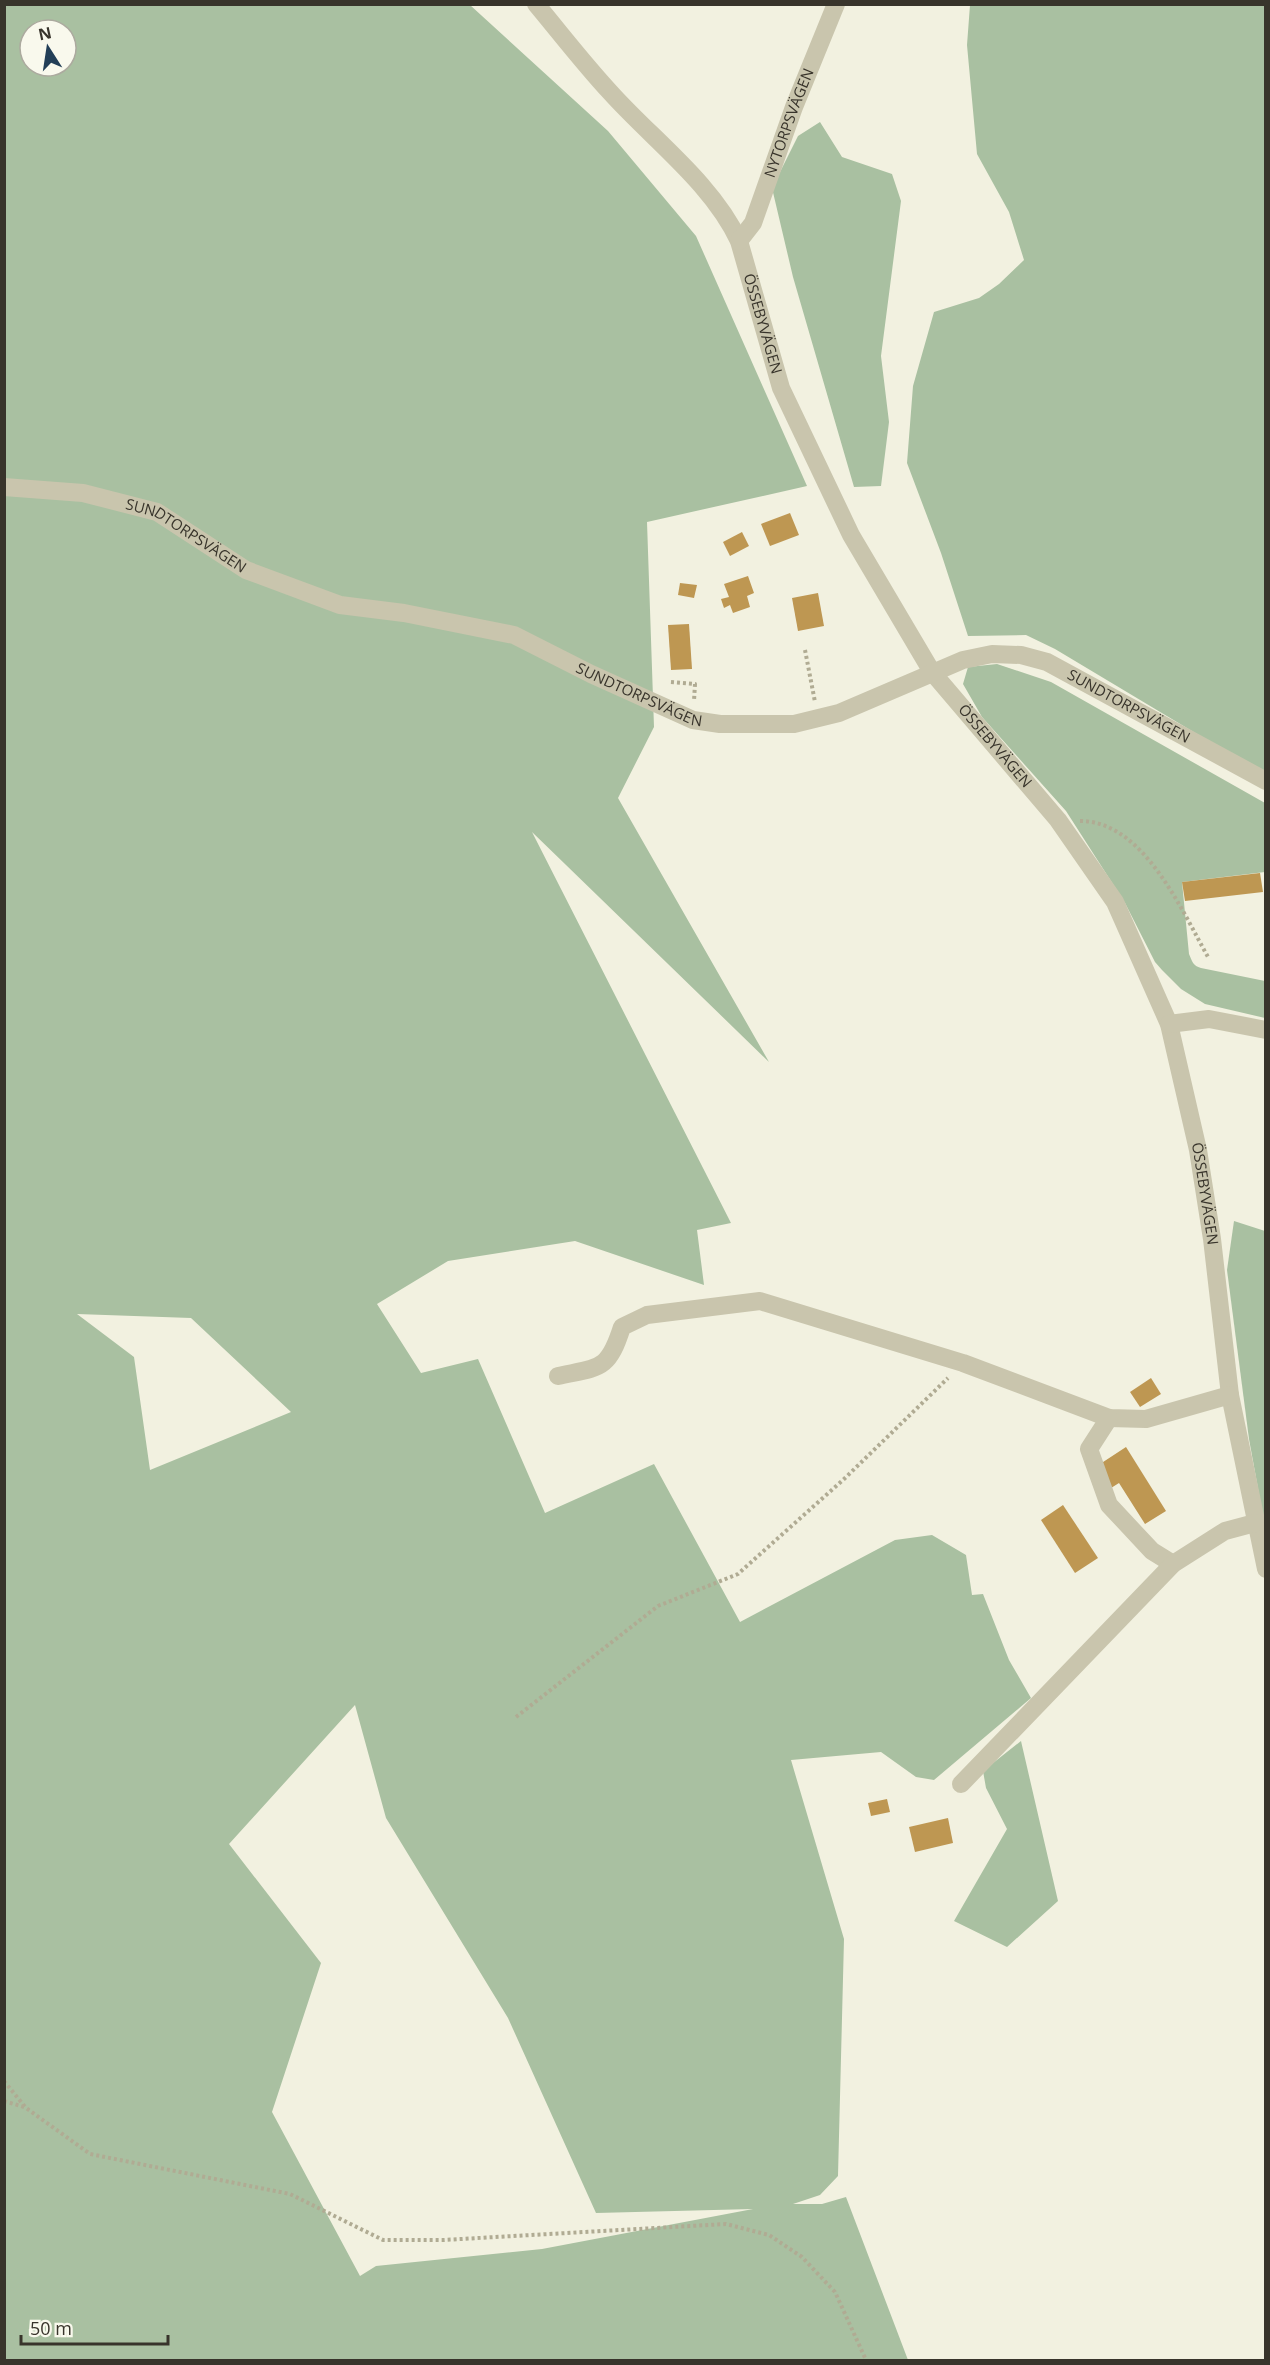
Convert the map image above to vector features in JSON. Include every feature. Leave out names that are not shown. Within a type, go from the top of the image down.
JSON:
[{"type":"street","name":"ÖSSEBYVÄGEN","points":[[536,4],[610,93],[692,175],[732,224],[739,241],[781,388],[851,535],[932,672],[1058,820],[1115,902],[1169,1024],[1198,1150],[1212,1239],[1230,1395],[1266,1569]]},
{"type":"street","name":"NYTORPSVÄGEN","points":[[739,241],[753,223],[794,107],[836,4]]},
{"type":"street","name":"SUNDTORPSVÄGEN","points":[[4,487],[82,493],[157,512],[246,570],[340,605],[404,613],[514,636],[693,720],[720,724],[794,724],[839,713],[963,660],[992,654],[1022,655],[1047,662],[1266,781]]},
{"type":"street","points":[[1169,1024],[1209,1019],[1266,1030]]},
{"type":"street","points":[[558,1376],[598,1367],[614,1352],[622,1327],[646,1315],[760,1301],[963,1363],[1109,1418],[1146,1419],[1230,1395]]},
{"type":"street","points":[[1109,1418],[1089,1449],[1110,1505],[1152,1551],[1173,1564]]},
{"type":"street","points":[[962,1784],[1173,1564],[1225,1531],[1255,1523]]},
{"type":"path","points":[[806,650],[818,718]]},
{"type":"path","points":[[671,682],[695,684],[693,720]]},
{"type":"path","points":[[1058,820],[1096,821],[1139,849],[1161,874],[1208,957]]},
{"type":"path","points":[[516,1717],[658,1606],[738,1575],[843,1480],[963,1363]]},
{"type":"path","points":[[4,2081],[26,2108],[90,2154],[290,2194],[383,2240],[443,2240],[726,2224],[769,2235],[802,2257],[835,2292],[866,2361]]},
{"type":"path","points":[[4,2102],[26,2108]]},
{"type":"green space","points":[[5,5],[470,5],[608,131],[696,236],[807,486],[647,522],[654,727],[618,798],[769,1062],[532,832],[731,1223],[697,1230],[704,1285],[575,1241],[448,1261],[377,1304],[421,1373],[478,1359],[545,1513],[654,1464],[740,1622],[895,1540],[932,1535],[966,1555],[972,1595],[983,1594],[1009,1660],[1031,1698],[934,1780],[916,1777],[881,1752],[791,1760],[844,1939],[838,2176],[820,2195],[793,2204],[822,2204],[846,2197],[908,2360],[5,2360]],"holes":[[[77,1314],[191,1318],[291,1412],[150,1470],[134,1357]],[[355,1705],[386,1818],[508,2018],[596,2213],[753,2209],[542,2249],[376,2266],[360,2276],[272,2112],[321,1963],[229,1844]]]},
{"type":"green space","points":[[970,5],[1265,5],[1265,772],[1262,773],[1055,649],[1026,635],[968,636],[941,553],[907,463],[913,386],[934,312],[979,298],[999,284],[1024,260],[1009,212],[977,154],[967,45]]},
{"type":"green space","points":[[820,122],[842,157],[892,174],[901,201],[881,356],[889,422],[881,486],[854,487],[793,277],[772,188],[798,136]]},
{"type":"green space","points":[[997,664],[1051,682],[1265,803],[1265,872],[1182,882],[1189,954],[1193,963],[1201,968],[1265,981],[1265,1018],[1205,1004],[1181,989],[1155,962],[1125,903],[1066,811],[982,717],[963,684],[968,667]]},
{"type":"green space","points":[[1234,1221],[1265,1231],[1265,1527],[1249,1439],[1227,1270]]},
{"type":"green space","points":[[1021,1741],[1058,1901],[1007,1947],[954,1921],[1007,1829],[986,1788],[983,1771]]},
{"type":"building","points":[[790,513],[799,535],[770,546],[761,524]]},
{"type":"building","points":[[742,532],[749,546],[730,556],[723,542]]},
{"type":"building","points":[[748,576],[754,593],[747,596],[750,607],[733,613],[730,605],[724,608],[721,599],[729,597],[724,584]]},
{"type":"building","points":[[680,583],[697,585],[694,598],[678,595]]},
{"type":"building","points":[[818,593],[824,626],[798,631],[792,598]]},
{"type":"building","points":[[689,624],[692,669],[671,670],[668,625]]},
{"type":"building","points":[[1260,873],[1263,892],[1185,901],[1182,882]]},
{"type":"building","points":[[1151,1378],[1161,1394],[1140,1407],[1130,1392]]},
{"type":"building","points":[[1126,1447],[1166,1511],[1145,1524],[1119,1483],[1111,1488],[1097,1466]]},
{"type":"building","points":[[1063,1505],[1098,1558],[1075,1573],[1041,1520]]},
{"type":"building","points":[[887,1799],[890,1812],[871,1816],[868,1803]]},
{"type":"building","points":[[948,1818],[953,1843],[915,1852],[909,1827]]}]
